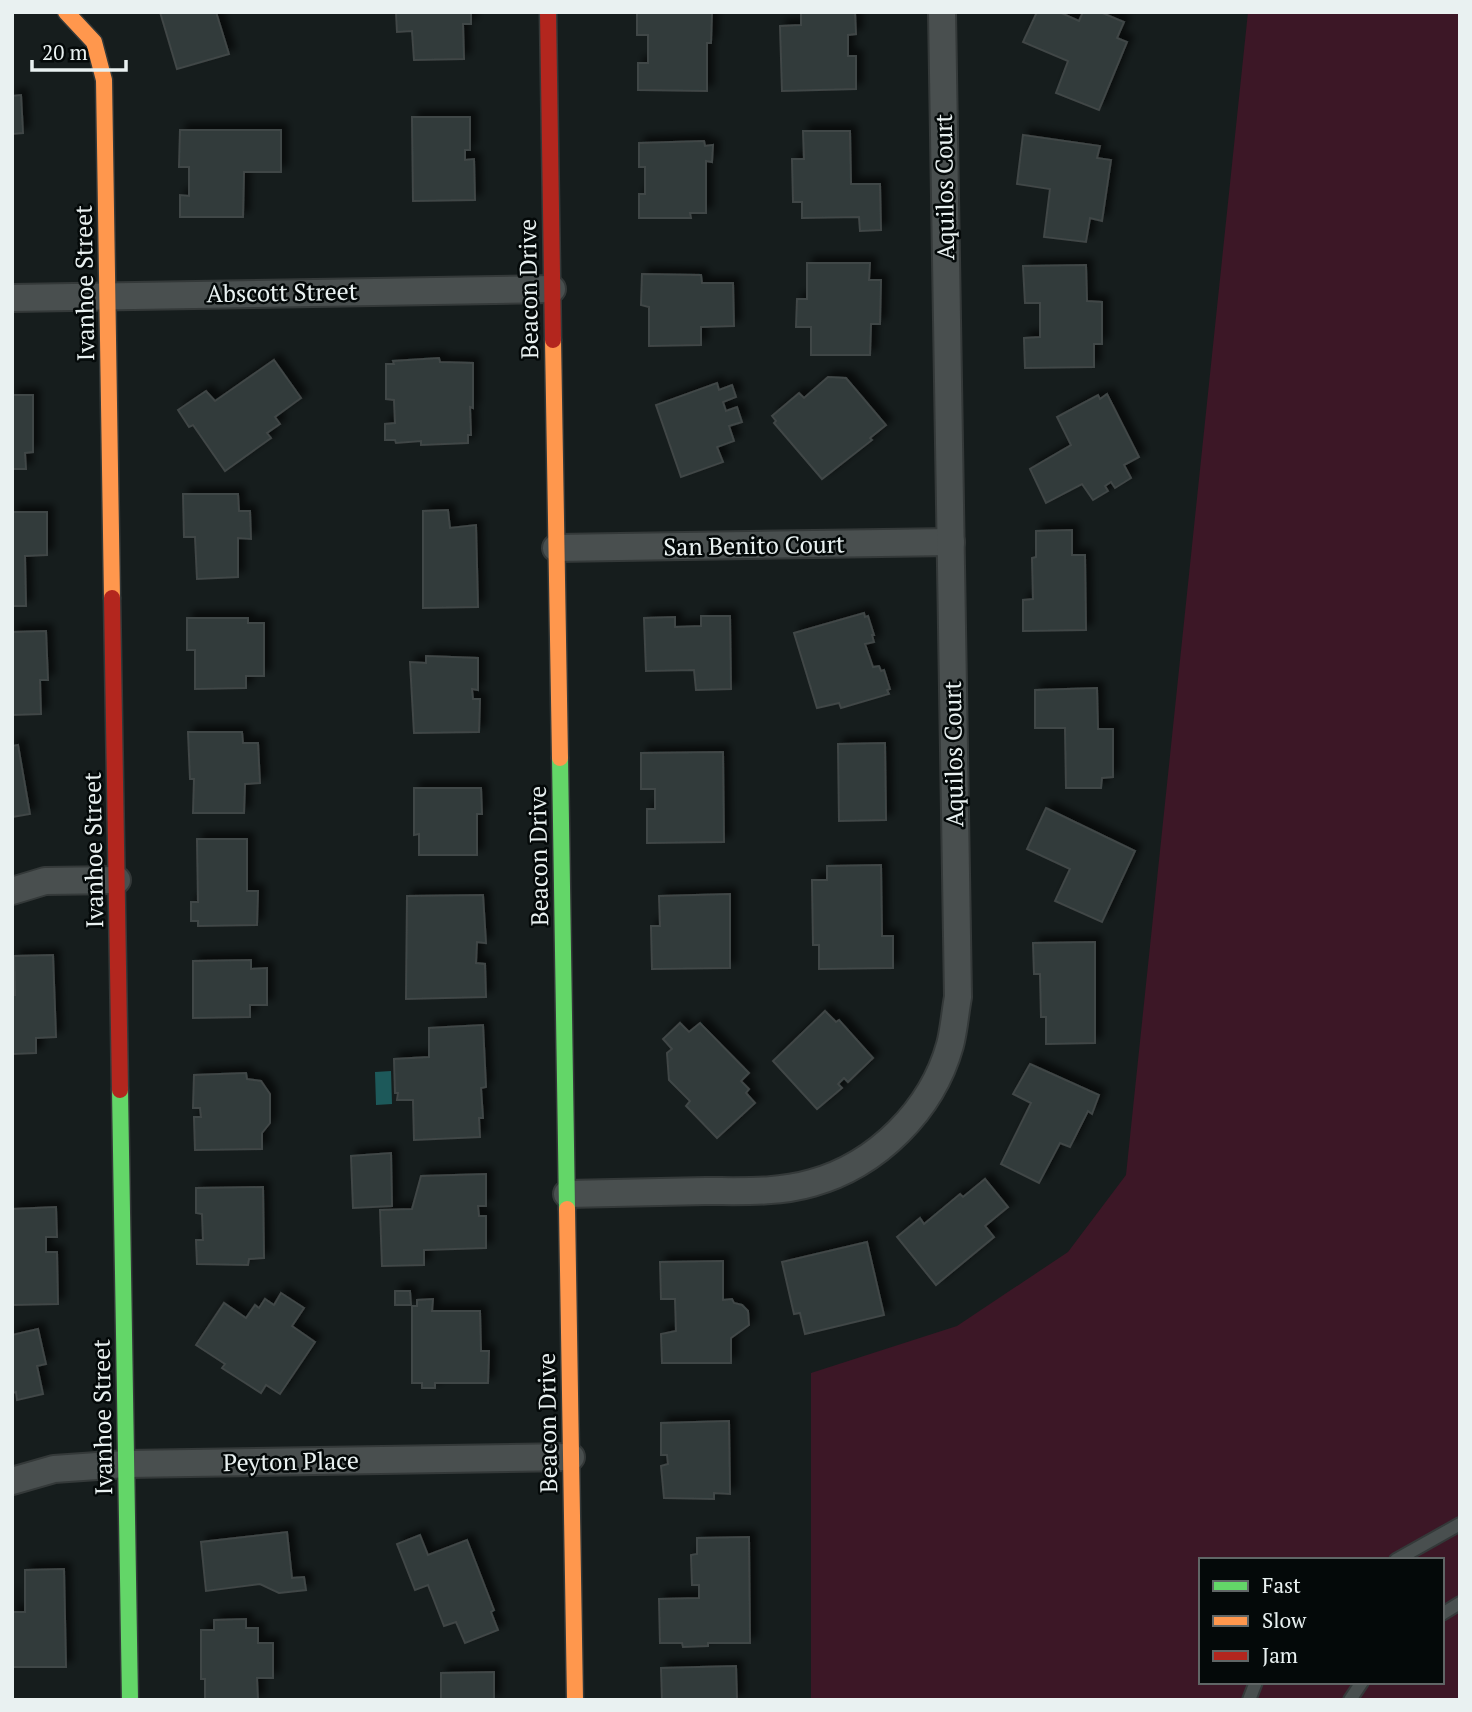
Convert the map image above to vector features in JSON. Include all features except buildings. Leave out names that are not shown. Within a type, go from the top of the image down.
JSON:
[{"type":"street","name":"Ivanhoe Street","points":[[66,12],[94,42],[104,80],[130,1700]]},
{"type":"street","name":"Beacon Drive","points":[[548,12],[575,1700]]},
{"type":"street","name":"Aquilos Court","points":[[567,1194],[767,1191],[812,1183],[848,1169],[881,1149],[909,1122],[931,1091],[950,1046],[958,997],[942,12]]},
{"type":"street","name":"Abscott Street","points":[[12,298],[552,289]]},
{"type":"street","name":"San Benito Court","points":[[556,548],[951,542]]},
{"type":"street","points":[[12,891],[45,881],[117,880]]},
{"type":"street","name":"Peyton Place","points":[[12,1481],[54,1469],[126,1464],[571,1457]]},
{"type":"lane","points":[[1400,1558],[1460,1524]]},
{"type":"lane","points":[[1444,1613],[1460,1603]]},
{"type":"lane","points":[[1350,1700],[1361,1684]]},
{"type":"shaded area","points":[[1248,12],[1460,12],[1460,1700],[811,1700],[811,1373],[957,1326],[1068,1252],[1126,1175]]},
{"type":"water","points":[[391,1071],[392,1104],[376,1105],[375,1072]]},
{"type":"traffic: fast","points":[[560,758],[567,1209]]},
{"type":"traffic: fast","points":[[120,1090],[130,1700]]},
{"type":"traffic: slow","points":[[66,12],[94,42],[104,80],[112,598]]},
{"type":"traffic: slow","points":[[553,340],[560,758]]},
{"type":"traffic: slow","points":[[567,1209],[575,1700]]},
{"type":"traffic: jam","points":[[548,12],[553,340]]},
{"type":"traffic: jam","points":[[112,598],[120,1090]]}]
